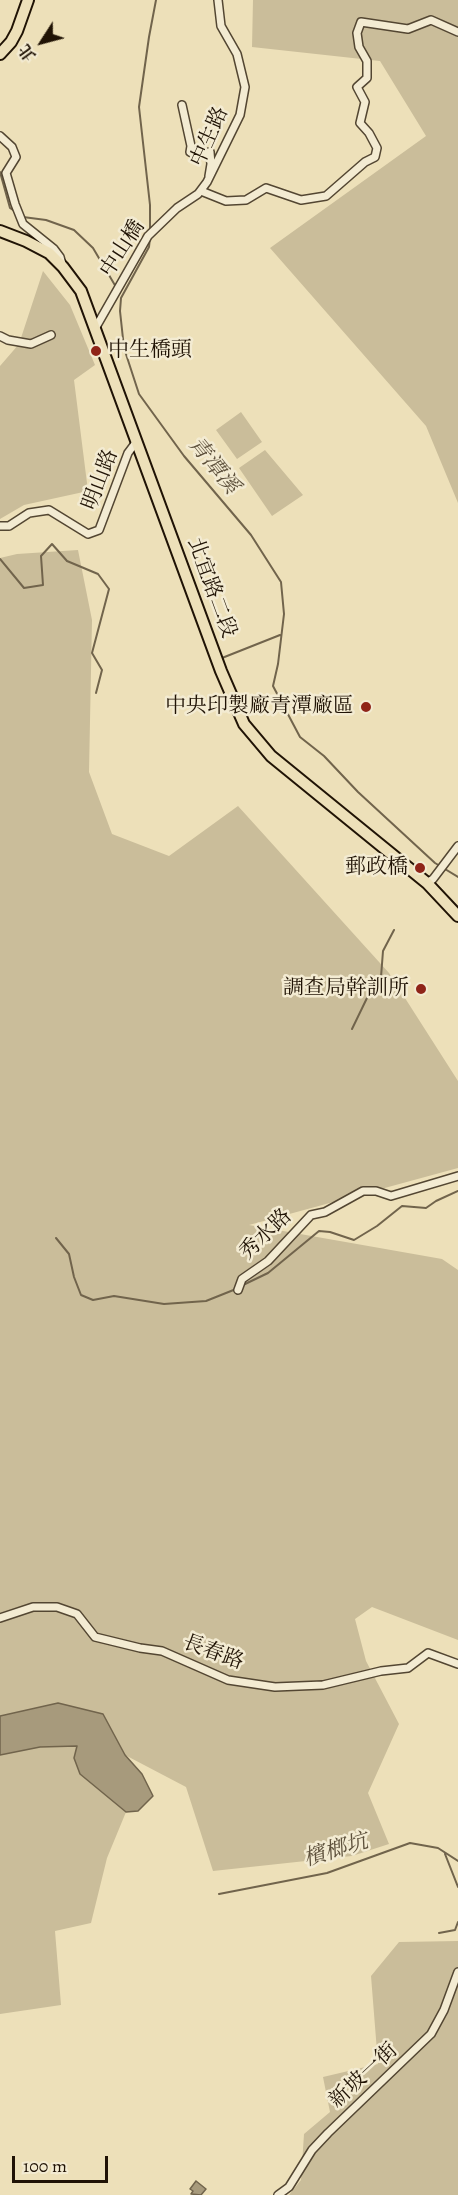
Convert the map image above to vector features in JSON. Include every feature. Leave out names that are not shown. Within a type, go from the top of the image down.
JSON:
[{"type":"main road","points":[[0,54],[11,42],[28,0]]},
{"type":"main road","name":"北宜路二段","points":[[0,231],[48,253],[63,267],[81,291],[221,671],[244,724],[261,746],[281,765],[430,881],[458,916]]},
{"type":"street","name":"中生路","points":[[177,208],[201,191],[240,115],[245,87],[237,54],[221,26],[218,0]]},
{"type":"street","points":[[201,191],[226,201],[246,200],[266,188],[301,200],[326,196],[365,162],[375,157],[377,148],[360,123],[364,102],[357,87],[368,78],[367,62],[358,47],[357,33],[361,22],[408,29],[431,20],[458,32]]},
{"type":"street","points":[[182,105],[191,146],[190,152],[195,155],[210,152],[211,164],[207,182]]},
{"type":"street","points":[[0,135],[12,147],[16,157],[6,173],[23,224],[54,249],[63,267]]},
{"type":"street","name":"中山橋","points":[[96,327],[141,245],[154,228],[177,208]]},
{"type":"street","points":[[0,336],[8,340],[31,344],[51,335]]},
{"type":"street","name":"明山路","points":[[0,526],[9,526],[29,513],[49,510],[88,534],[99,530],[128,453],[137,441]]},
{"type":"street","points":[[430,881],[453,856],[458,846]]},
{"type":"street","name":"秀水路","points":[[238,1290],[242,1279],[268,1261],[311,1215],[325,1212],[363,1191],[376,1191],[391,1196],[458,1176]]},
{"type":"street","name":"長春路","points":[[0,1618],[33,1607],[57,1606],[77,1614],[95,1637],[162,1651],[228,1680],[275,1687],[323,1685],[381,1671],[408,1668],[428,1653],[458,1664]]},
{"type":"street","name":"新坡一街","points":[[278,2195],[289,2187],[312,2150],[327,2133],[431,2034],[444,2010],[458,1971]]},
{"type":"shaded area","points":[[253,0],[458,0],[458,503],[426,426],[270,248],[426,136],[380,61],[252,47]]},
{"type":"shaded area","points":[[43,271],[70,305],[95,365],[74,380],[88,491],[24,505],[0,519],[0,366],[19,344]]},
{"type":"shaded area","points":[[241,412],[262,442],[237,459],[216,430]]},
{"type":"shaded area","points":[[265,450],[303,495],[272,516],[239,468]]},
{"type":"shaded area","points":[[78,550],[92,620],[89,772],[112,834],[169,856],[238,806],[389,973],[458,1081],[458,1168],[249,1225],[442,1259],[458,1270],[458,1640],[372,1607],[355,1619],[366,1661],[399,1724],[368,1793],[389,1844],[352,1856],[213,1871],[186,1787],[125,1755],[103,1714],[58,1703],[0,1716],[0,558],[17,554]]},
{"type":"shaded area","points":[[58,1703],[103,1714],[125,1755],[142,1774],[153,1796],[138,1811],[126,1812],[80,1774],[74,1758],[77,1746],[40,1747],[0,1755],[0,1716]]},
{"type":"shaded area","points":[[78,1746],[80,1774],[126,1812],[107,1858],[91,1923],[55,1931],[61,2005],[0,2014],[0,1755],[40,1747]]},
{"type":"shaded area","points":[[458,1941],[458,2195],[289,2195],[301,2180],[304,2134],[330,2112],[323,2077],[378,2064],[371,1976],[399,1942]]},
{"type":"shaded area","points":[[196,2181],[206,2189],[201,2195],[191,2194],[193,2191],[190,2189]]},
{"type":"waterway","name":"青潭溪","points":[[150,229],[150,205],[139,107],[156,0]]},
{"type":"waterway","points":[[0,172],[10,208],[16,212]]},
{"type":"waterway","points":[[23,217],[46,220],[74,230],[93,248],[116,287]]},
{"type":"waterway","name":"青潭溪","points":[[150,238],[149,247],[121,298],[124,348],[139,394],[184,456],[251,535],[281,582],[284,614],[273,686],[300,737],[324,756],[358,792],[435,863],[458,877]]},
{"type":"waterway","points":[[0,559],[24,588],[43,585],[41,556],[52,544],[67,561],[98,574],[109,589],[92,653],[102,670],[96,693]]},
{"type":"waterway","points":[[222,658],[280,635]]},
{"type":"waterway","points":[[352,1029],[367,998],[381,977],[383,951],[394,930]]},
{"type":"waterway","points":[[243,1285],[268,1273],[319,1231],[354,1240],[377,1226],[402,1206],[426,1208],[458,1191]]},
{"type":"waterway","points":[[56,1238],[69,1254],[81,1295],[93,1300],[114,1296],[164,1304],[206,1301],[236,1289]]},
{"type":"waterway","name":"檳榔坑","points":[[219,1894],[327,1873],[410,1843],[438,1848],[458,1861]]},
{"type":"waterway","points":[[445,1854],[458,1887]]},
{"type":"waterway","points":[[439,1933],[455,1930],[458,1922]]},
{"type":"place","name":"中生橋頭","points":[[96,351]]},
{"type":"place","name":"中央印製廠青潭廠區","points":[[366,707]]},
{"type":"place","name":"郵政橋","points":[[420,868]]},
{"type":"place","name":"調查局幹訓所","points":[[421,989]]}]
